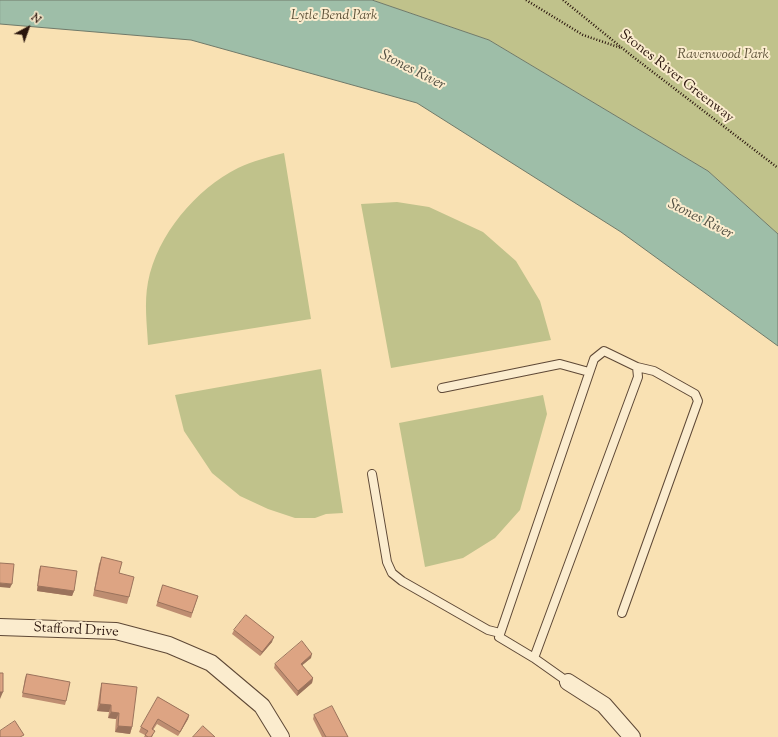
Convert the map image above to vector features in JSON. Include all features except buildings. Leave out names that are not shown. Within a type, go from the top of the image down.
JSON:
[{"type":"street","name":"Stafford Drive","points":[[0,627],[116,631],[169,645],[211,663],[262,706],[281,737]]},
{"type":"street","points":[[568,682],[604,705],[632,737]]},
{"type":"lane","points":[[568,682],[534,658],[498,637],[589,372],[594,359],[604,351],[637,367],[654,371],[695,394],[698,401],[622,613]]},
{"type":"lane","points":[[442,388],[560,364],[589,372]]},
{"type":"lane","points":[[534,658],[638,377],[637,367]]},
{"type":"lane","points":[[372,474],[387,562],[392,573],[402,581],[488,630],[500,633]]},
{"type":"path","points":[[526,0],[583,35],[624,50]]},
{"type":"path","name":"Stones River Greenway","points":[[563,0],[624,50],[778,168]]},
{"type":"green space","name":"Ravenwood Park","points":[[372,0],[778,0],[778,234],[708,171],[489,40]]},
{"type":"green space","points":[[284,153],[311,319],[148,345],[146,306],[148,282],[160,247],[169,231],[193,201],[222,177],[249,163]]},
{"type":"green space","points":[[397,202],[429,207],[483,232],[516,261],[540,301],[551,340],[391,368],[361,204]]},
{"type":"green space","points":[[321,369],[343,513],[326,514],[315,518],[295,518],[268,509],[240,496],[212,473],[184,431],[175,395]]},
{"type":"green space","points":[[543,395],[547,414],[520,510],[495,538],[463,558],[425,567],[399,423]]},
{"type":"water","name":"Stones River","points":[[0,0],[372,0],[489,40],[708,171],[778,234],[778,346],[621,232],[417,103],[191,40],[0,24]]},
{"type":"park label","name":"Lytle Bend Park","points":[[334,17]]}]
